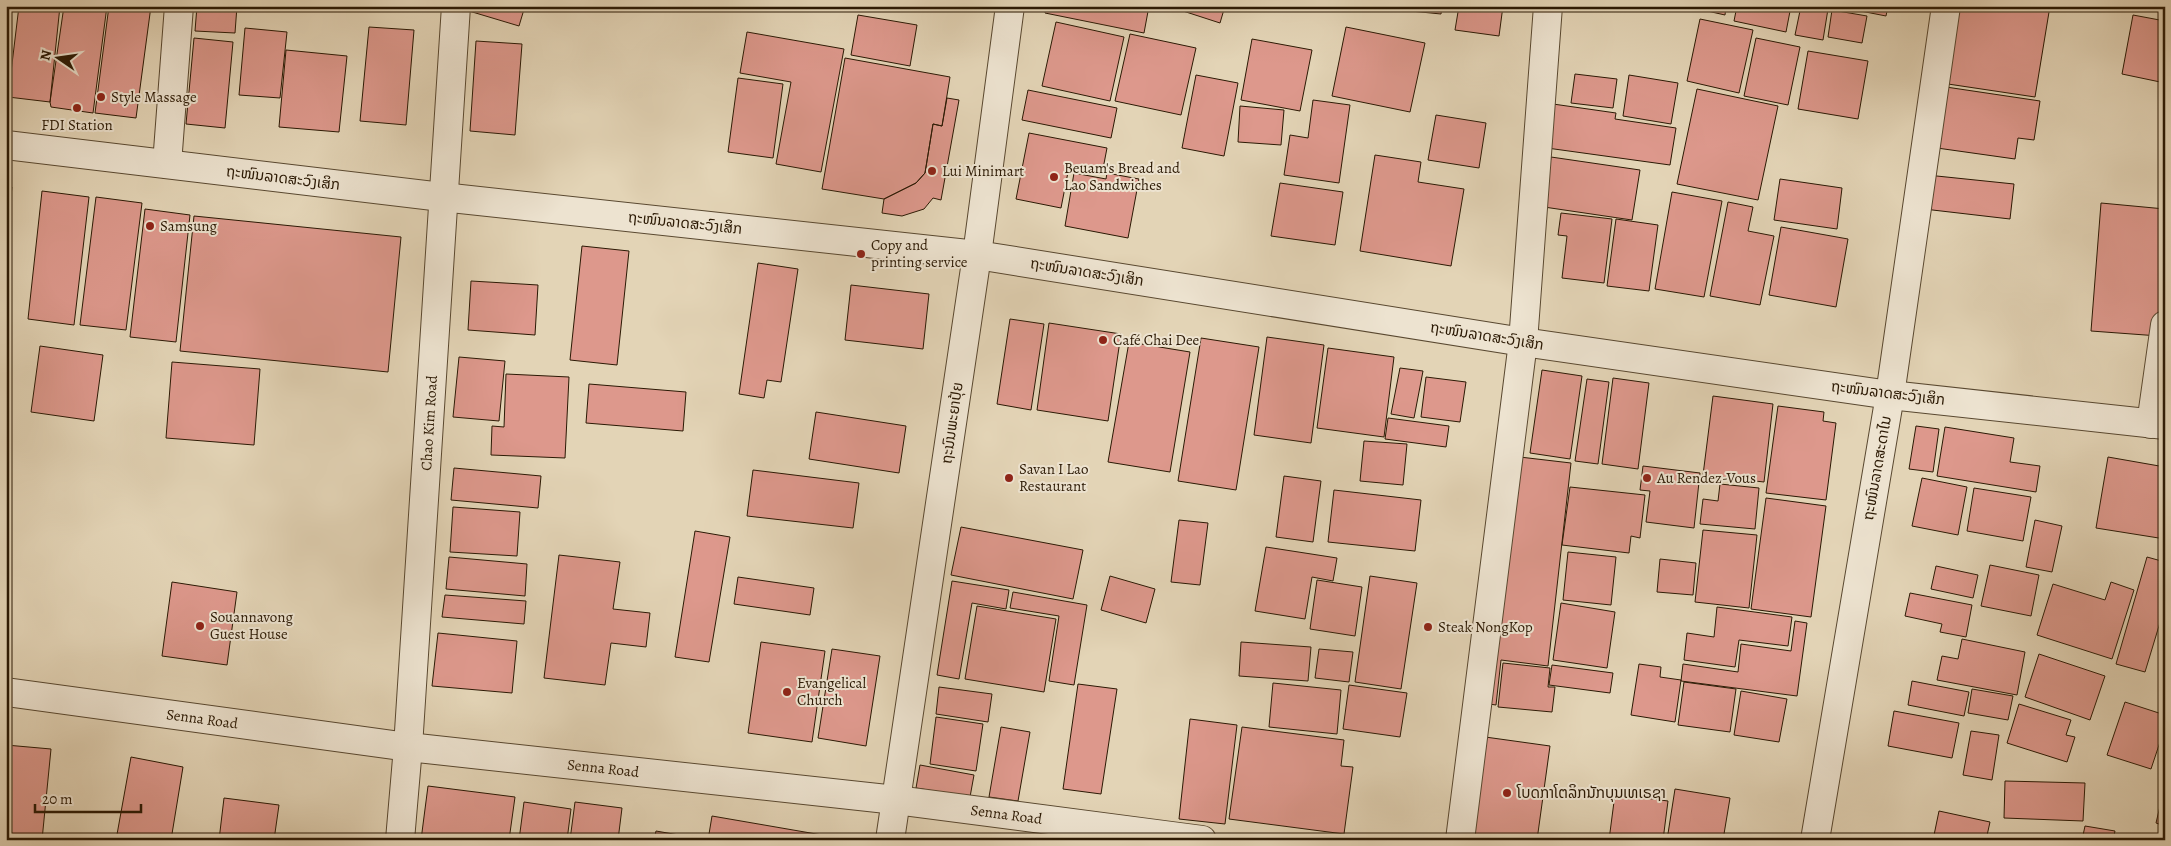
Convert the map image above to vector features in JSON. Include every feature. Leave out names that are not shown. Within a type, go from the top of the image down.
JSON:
[{"type":"street","points":[[167,164],[180,6]]},
{"type":"street","name":"Chao Kim Road","points":[[400,840],[408,747],[442,197],[456,6]]},
{"type":"street","name":"ຖະນົນພະຍາປຸ້ຍ","points":[[890,840],[977,255],[1010,6]]},
{"type":"street","points":[[1460,840],[1523,342],[1548,6]]},
{"type":"street","name":"ຖະໜົນລາດສະດາໄນ","points":[[1815,840],[1890,395],[1946,6]]},
{"type":"street","name":"ຖະໜົນລາດສະວົງເສິກ","points":[[6,145],[442,197],[977,255],[1523,342],[1890,395],[2158,424]]},
{"type":"street","points":[[2158,424],[2165,325]]},
{"type":"street","name":"Senna Road","points":[[6,692],[408,747],[896,800],[1202,840]]},
{"type":"building","points":[[19,6],[60,6],[50,102],[8,97]]},
{"type":"building","points":[[64,6],[107,6],[93,113],[51,107],[50,102]]},
{"type":"building","points":[[109,6],[151,6],[136,118],[95,113]]},
{"type":"building","points":[[197,6],[237,6],[235,33],[195,31]]},
{"type":"building","points":[[471,6],[525,6],[519,26],[469,11]]},
{"type":"building","points":[[1046,6],[1149,6],[1144,33],[1045,13]]},
{"type":"building","points":[[1185,6],[1225,6],[1220,23],[1183,11]]},
{"type":"building","points":[[1360,6],[1442,6],[1441,14]]},
{"type":"building","points":[[1459,6],[1503,6],[1499,36],[1455,30]]},
{"type":"building","points":[[1685,6],[1726,6],[1725,15]]},
{"type":"building","points":[[1737,6],[1791,6],[1786,32],[1734,21]]},
{"type":"building","points":[[1801,6],[1828,9],[1823,40],[1795,35]]},
{"type":"building","points":[[1835,6],[1888,6],[1886,16]]},
{"type":"building","points":[[1960,6],[2050,6],[2035,97],[1948,84]]},
{"type":"building","points":[[1832,10],[1867,16],[1862,43],[1828,37]]},
{"type":"building","points":[[858,15],[917,25],[910,66],[851,55]]},
{"type":"building","points":[[2133,15],[2165,21],[2165,83],[2122,74]]},
{"type":"building","points":[[1700,19],[1753,30],[1739,93],[1687,81]]},
{"type":"building","points":[[1056,22],[1124,37],[1110,101],[1042,86]]},
{"type":"building","points":[[369,27],[414,30],[406,125],[360,121]]},
{"type":"building","points":[[1346,27],[1425,43],[1410,112],[1332,96]]},
{"type":"building","points":[[245,28],[287,32],[280,98],[239,95]]},
{"type":"building","points":[[747,32],[844,49],[821,172],[776,164],[791,82],[740,73]]},
{"type":"building","points":[[1130,34],[1196,48],[1181,115],[1115,101]]},
{"type":"building","points":[[194,38],[233,42],[225,128],[186,124]]},
{"type":"building","points":[[1756,38],[1800,47],[1788,105],[1744,96]]},
{"type":"building","points":[[1252,39],[1312,50],[1300,111],[1241,100]]},
{"type":"building","points":[[476,41],[522,44],[515,135],[470,131]]},
{"type":"building","points":[[286,50],[347,56],[339,132],[279,127]]},
{"type":"building","points":[[1808,51],[1868,61],[1858,119],[1798,109]]},
{"type":"building","points":[[845,58],[950,77],[942,126],[933,124],[925,173],[916,183],[884,199],[822,189]]},
{"type":"building","points":[[1575,74],[1617,79],[1613,108],[1571,103]]},
{"type":"building","points":[[1196,75],[1238,83],[1224,156],[1182,148]]},
{"type":"building","points":[[1629,75],[1678,83],[1671,124],[1623,116]]},
{"type":"building","points":[[738,78],[783,84],[773,158],[728,152]]},
{"type":"building","points":[[1946,87],[2040,101],[2034,140],[2018,138],[2015,159],[1937,148]]},
{"type":"building","points":[[1697,89],[1778,106],[1758,200],[1677,184]]},
{"type":"building","points":[[1028,90],[1117,108],[1111,138],[1022,120]]},
{"type":"building","points":[[947,98],[959,100],[941,200],[933,198],[924,209],[902,216],[882,213],[884,199],[916,183],[925,173],[933,124],[942,126]]},
{"type":"building","points":[[1313,100],[1350,105],[1339,183],[1284,175],[1290,135],[1308,138]]},
{"type":"building","points":[[1553,104],[1616,113],[1615,119],[1676,128],[1670,165],[1547,148]]},
{"type":"building","points":[[1240,106],[1284,110],[1281,145],[1238,142]]},
{"type":"building","points":[[1436,115],[1486,123],[1479,168],[1428,160]]},
{"type":"building","points":[[1029,133],[1107,148],[1102,174],[1069,167],[1061,208],[1016,199]]},
{"type":"building","points":[[1375,155],[1421,162],[1418,182],[1464,189],[1451,266],[1360,251]]},
{"type":"building","points":[[1551,157],[1640,170],[1632,220],[1544,207]]},
{"type":"building","points":[[1074,173],[1106,179],[1107,173],[1139,179],[1128,238],[1065,226]]},
{"type":"building","points":[[1927,175],[2014,184],[2010,219],[1924,209]]},
{"type":"building","points":[[1780,179],[1842,188],[1837,229],[1774,220]]},
{"type":"building","points":[[1280,183],[1343,192],[1335,245],[1271,236]]},
{"type":"building","points":[[6,187],[12,187],[6,240]]},
{"type":"building","points":[[42,191],[89,197],[74,325],[28,319]]},
{"type":"building","points":[[1672,192],[1722,201],[1704,297],[1655,289]]},
{"type":"building","points":[[96,197],[142,203],[126,330],[80,325]]},
{"type":"building","points":[[1728,202],[1753,207],[1748,231],[1774,236],[1760,305],[1710,296]]},
{"type":"building","points":[[2101,203],[2165,209],[2165,269],[2159,336],[2091,331]]},
{"type":"building","points":[[145,209],[190,215],[176,342],[130,337]]},
{"type":"building","points":[[1561,213],[1612,219],[1604,283],[1562,278],[1567,236],[1558,235]]},
{"type":"building","points":[[194,216],[401,237],[388,372],[180,351]]},
{"type":"building","points":[[1616,219],[1658,225],[1649,291],[1607,286]]},
{"type":"building","points":[[1781,227],[1848,239],[1836,307],[1769,295]]},
{"type":"building","points":[[582,246],[629,251],[617,365],[570,360]]},
{"type":"building","points":[[758,263],[798,269],[781,382],[767,380],[764,398],[739,394]]},
{"type":"building","points":[[471,281],[538,285],[535,335],[468,330]]},
{"type":"building","points":[[851,285],[929,294],[923,349],[845,340]]},
{"type":"building","points":[[1010,319],[1044,324],[1031,410],[997,404]]},
{"type":"building","points":[[1049,323],[1121,334],[1108,421],[1037,410]]},
{"type":"building","points":[[1267,337],[1324,345],[1311,443],[1254,435]]},
{"type":"building","points":[[1201,338],[1259,347],[1236,490],[1178,481]]},
{"type":"building","points":[[1129,342],[1190,352],[1170,472],[1108,462]]},
{"type":"building","points":[[40,346],[103,355],[94,421],[31,412]]},
{"type":"building","points":[[1328,348],[1394,357],[1384,437],[1317,428]]},
{"type":"building","points":[[459,357],[505,361],[499,421],[453,417]]},
{"type":"building","points":[[172,362],[260,369],[254,445],[166,438]]},
{"type":"building","points":[[1400,368],[1423,371],[1414,418],[1391,414]]},
{"type":"building","points":[[1542,370],[1582,376],[1570,459],[1530,453]]},
{"type":"building","points":[[506,374],[569,377],[565,458],[491,455],[492,426],[504,427]]},
{"type":"building","points":[[1426,377],[1466,382],[1460,422],[1421,417]]},
{"type":"building","points":[[1613,378],[1649,383],[1638,469],[1602,464]]},
{"type":"building","points":[[1587,379],[1609,382],[1598,464],[1575,461]]},
{"type":"building","points":[[589,384],[686,392],[683,431],[586,423]]},
{"type":"building","points":[[1713,396],[1773,404],[1764,482],[1703,475]]},
{"type":"building","points":[[1778,406],[1824,412],[1823,421],[1836,423],[1826,500],[1766,493]]},
{"type":"building","points":[[816,412],[906,426],[899,473],[809,459]]},
{"type":"building","points":[[1388,418],[1449,426],[1446,447],[1385,439]]},
{"type":"building","points":[[1916,426],[1939,429],[1933,472],[1909,469]]},
{"type":"building","points":[[1945,427],[2014,438],[2010,462],[2040,466],[2036,492],[1937,476]]},
{"type":"building","points":[[1364,441],[1407,444],[1403,485],[1360,481]]},
{"type":"building","points":[[1511,456],[1571,463],[1548,666],[1501,660],[1496,705],[1482,703]]},
{"type":"building","points":[[2108,457],[2165,467],[2165,539],[2096,528]]},
{"type":"building","points":[[1643,466],[1700,473],[1694,528],[1646,522],[1650,491],[1640,490]]},
{"type":"building","points":[[454,468],[541,476],[538,508],[451,500]]},
{"type":"building","points":[[753,470],[859,483],[853,528],[747,516]]},
{"type":"building","points":[[1284,476],[1321,481],[1313,542],[1276,537]]},
{"type":"building","points":[[1922,478],[1967,487],[1958,535],[1912,526]]},
{"type":"building","points":[[1720,484],[1759,488],[1755,529],[1700,524],[1703,499],[1718,501]]},
{"type":"building","points":[[1570,487],[1645,495],[1640,538],[1631,536],[1629,553],[1562,545]]},
{"type":"building","points":[[1974,488],[2031,497],[2023,541],[1967,531]]},
{"type":"building","points":[[1334,490],[1421,500],[1415,551],[1328,542]]},
{"type":"building","points":[[1766,498],[1826,506],[1811,617],[1751,609]]},
{"type":"building","points":[[453,507],[520,512],[517,556],[450,552]]},
{"type":"building","points":[[1179,520],[1208,523],[1200,585],[1171,582]]},
{"type":"building","points":[[2035,520],[2062,526],[2052,572],[2026,567]]},
{"type":"building","points":[[961,527],[1083,550],[1073,599],[951,575]]},
{"type":"building","points":[[1703,530],[1757,535],[1749,608],[1695,602]]},
{"type":"building","points":[[695,531],[730,537],[709,662],[675,657]]},
{"type":"building","points":[[1266,547],[1337,558],[1333,581],[1312,577],[1305,619],[1255,611]]},
{"type":"building","points":[[1568,552],[1616,557],[1611,605],[1563,600]]},
{"type":"building","points":[[559,555],[620,562],[613,609],[650,613],[646,647],[611,643],[605,685],[544,678]]},
{"type":"building","points":[[449,557],[527,564],[525,596],[446,589]]},
{"type":"building","points":[[2147,557],[2165,562],[2165,606],[2145,672],[2116,664]]},
{"type":"building","points":[[1660,559],[1696,563],[1693,595],[1657,592]]},
{"type":"building","points":[[1990,565],[2039,575],[2031,616],[1981,606]]},
{"type":"building","points":[[1936,566],[1978,575],[1973,598],[1931,589]]},
{"type":"building","points":[[1110,576],[1155,589],[1146,623],[1101,610]]},
{"type":"building","points":[[1370,576],[1417,583],[1401,689],[1355,682]]},
{"type":"building","points":[[738,577],[814,588],[810,615],[734,604]]},
{"type":"building","points":[[1317,580],[1362,587],[1355,636],[1310,629]]},
{"type":"building","points":[[952,581],[1009,590],[1006,609],[972,603],[959,679],[937,675]]},
{"type":"building","points":[[172,582],[237,592],[227,665],[162,656]]},
{"type":"building","points":[[2111,582],[2134,590],[2112,659],[2037,635],[2053,584],[2105,600]]},
{"type":"building","points":[[1013,592],[1087,605],[1074,685],[1049,681],[1059,616],[1010,608]]},
{"type":"building","points":[[1910,593],[1972,605],[1966,637],[1940,632],[1942,624],[1905,616]]},
{"type":"building","points":[[445,595],[526,601],[524,624],[442,617]]},
{"type":"building","points":[[1561,603],[1615,612],[1607,668],[1553,660]]},
{"type":"building","points":[[977,606],[1056,619],[1044,692],[965,679]]},
{"type":"building","points":[[1717,607],[1792,617],[1788,646],[1739,640],[1735,667],[1684,660],[1687,633],[1714,637]]},
{"type":"building","points":[[1795,621],[1807,623],[1797,696],[1681,681],[1683,664],[1738,672],[1741,644],[1791,651]]},
{"type":"building","points":[[438,633],[517,641],[512,693],[432,686]]},
{"type":"building","points":[[1962,639],[2025,652],[2017,695],[1937,680],[1942,656],[1958,659]]},
{"type":"building","name":"Evangelical Church","points":[[761,642],[825,651],[812,742],[748,733]]},
{"type":"building","points":[[1241,642],[1311,647],[1308,681],[1239,676]]},
{"type":"building","points":[[832,649],[880,656],[866,746],[818,738]]},
{"type":"building","points":[[1319,649],[1353,652],[1349,682],[1315,678]]},
{"type":"building","points":[[2039,654],[2105,676],[2090,720],[2025,697]]},
{"type":"building","points":[[1503,663],[1550,668],[1548,687],[1555,687],[1552,712],[1498,707]]},
{"type":"building","points":[[1639,664],[1661,667],[1660,677],[1681,680],[1675,722],[1631,715]]},
{"type":"building","points":[[1552,665],[1613,673],[1610,693],[1549,685]]},
{"type":"building","points":[[1912,681],[1969,692],[1964,716],[1908,705]]},
{"type":"building","points":[[1684,682],[1736,689],[1730,732],[1678,725]]},
{"type":"building","points":[[1273,683],[1341,690],[1337,734],[1269,727]]},
{"type":"building","points":[[1078,684],[1117,689],[1101,794],[1063,789]]},
{"type":"building","points":[[1349,685],[1407,693],[1400,737],[1343,729]]},
{"type":"building","points":[[939,687],[992,694],[988,722],[936,714]]},
{"type":"building","points":[[1972,689],[2013,696],[2008,720],[1968,713]]},
{"type":"building","points":[[1741,691],[1787,699],[1779,742],[1734,735]]},
{"type":"building","points":[[2125,702],[2165,715],[2165,727],[2151,769],[2107,755]]},
{"type":"building","points":[[2019,704],[2071,720],[2066,735],[2075,737],[2067,762],[2007,743]]},
{"type":"building","points":[[1894,711],[1959,723],[1952,758],[1888,746]]},
{"type":"building","points":[[936,717],[983,724],[976,771],[930,764]]},
{"type":"building","points":[[1190,719],[1237,725],[1225,824],[1179,819]]},
{"type":"building","points":[[1001,727],[1030,732],[1018,801],[989,797]]},
{"type":"building","points":[[1242,727],[1344,740],[1341,766],[1353,767],[1344,834],[1229,819]]},
{"type":"building","points":[[1971,731],[1999,735],[1992,780],[1963,775]]},
{"type":"building","name":"ໂບດກາໂຕລິກນັກບຸນເທເຣຊາ","points":[[1478,736],[1550,746],[1537,840],[1464,840]]},
{"type":"building","points":[[6,745],[51,749],[42,840],[6,840]]},
{"type":"building","points":[[131,757],[183,767],[171,840],[116,840]]},
{"type":"building","points":[[920,765],[974,775],[970,797],[916,788]]},
{"type":"building","points":[[2005,781],[2085,783],[2083,821],[2004,818]]},
{"type":"building","points":[[2165,785],[2165,826],[2156,823]]},
{"type":"building","points":[[428,786],[515,797],[509,840],[421,840]]},
{"type":"building","points":[[1675,789],[1730,798],[1723,840],[1667,840]]},
{"type":"building","points":[[1615,794],[1668,801],[1663,840],[1609,840]]},
{"type":"building","points":[[224,798],[279,805],[274,840],[219,840]]},
{"type":"building","points":[[524,802],[571,809],[567,840],[519,840]]},
{"type":"building","points":[[575,802],[622,808],[618,840],[570,840]]},
{"type":"building","points":[[1939,811],[1990,822],[1986,840],[1933,840]]},
{"type":"building","points":[[712,816],[851,840],[708,840]]},
{"type":"building","points":[[2085,826],[2115,831],[2113,840],[2082,840]]},
{"type":"building","points":[[656,831],[702,839],[702,840],[654,840]]},
{"type":"place","name":"Style Massage","points":[[101,97]]},
{"type":"place","name":"FDI Station","points":[[77,108]]},
{"type":"place","name":"Lui Minimart","points":[[932,171]]},
{"type":"place","name":"Beuam's Bread and Lao Sandwiches","points":[[1054,177]]},
{"type":"place","name":"Samsung","points":[[150,226]]},
{"type":"place","name":"Copy and printing service","points":[[861,254]]},
{"type":"place","name":"Café Chai Dee","points":[[1103,340]]},
{"type":"place","name":"Savan I Lao Restaurant","points":[[1009,478]]},
{"type":"place","name":"Au Rendez-Vous","points":[[1647,478]]},
{"type":"place","name":"Souannavong Guest House","points":[[200,626]]},
{"type":"place","name":"Steak NongKop","points":[[1428,627]]},
{"type":"place","name":"Evangelical Church","points":[[787,692]]},
{"type":"place","name":"ໂບດກາໂຕລິກນັກບຸນເທເຣຊາ","points":[[1507,793]]}]
